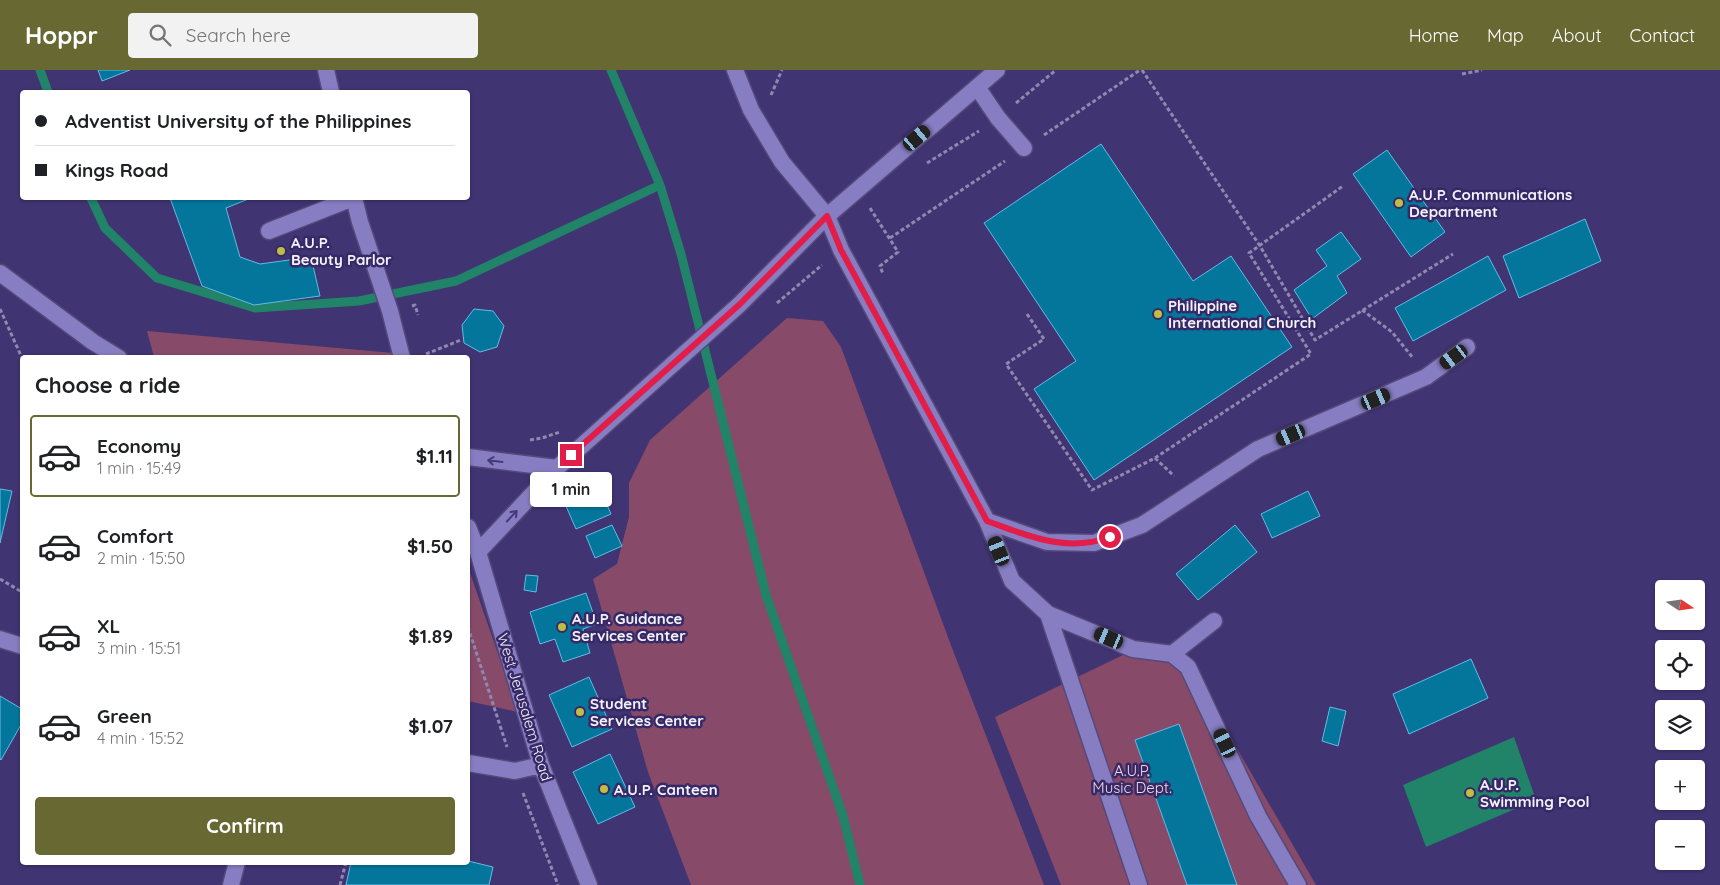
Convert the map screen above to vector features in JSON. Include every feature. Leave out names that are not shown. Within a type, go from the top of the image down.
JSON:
[{"type":"lane","points":[[326,70],[331,90]]},
{"type":"lane","points":[[734,70],[751,110],[782,162],[827,216],[841,250],[987,521],[1012,581],[1048,614],[1133,649],[1172,654],[1188,667],[1258,816],[1298,885]]},
{"type":"lane","points":[[478,552],[557,468],[740,304],[827,216],[997,70]]},
{"type":"lane","points":[[977,87],[998,118],[1024,148]]},
{"type":"lane","points":[[269,231],[349,200]]},
{"type":"lane","points":[[354,200],[390,311],[397,355]]},
{"type":"lane","points":[[0,273],[93,342],[114,355]]},
{"type":"lane","points":[[987,521],[1047,542],[1094,543],[1142,525],[1258,449],[1427,376],[1468,347]]},
{"type":"lane","points":[[470,457],[557,468]]},
{"type":"lane","name":"West Jerusalem Road","points":[[470,532],[478,552],[541,765],[589,885]]},
{"type":"lane","points":[[1048,614],[1138,885]]},
{"type":"lane","points":[[1172,654],[1214,621]]},
{"type":"lane","points":[[0,639],[20,645]]},
{"type":"lane","points":[[470,763],[515,771],[541,765]]},
{"type":"path","points":[[771,95],[782,70]]},
{"type":"path","points":[[923,166],[998,118],[1056,70]]},
{"type":"path","points":[[1142,70],[1260,246],[1315,340],[1453,254]]},
{"type":"path","points":[[1462,74],[1482,70]]},
{"type":"path","points":[[1027,314],[1044,340],[1006,364],[1092,490],[1156,458],[1311,354],[1249,253],[1343,186]]},
{"type":"path","points":[[863,213],[868,205]]},
{"type":"path","points":[[871,210],[898,252],[880,266]]},
{"type":"path","points":[[773,306],[841,250]]},
{"type":"path","points":[[0,308],[21,355]]},
{"type":"path","points":[[1362,310],[1392,332],[1427,376]]},
{"type":"path","points":[[426,354],[461,340]]},
{"type":"path","points":[[522,440],[542,438],[563,431]]},
{"type":"path","points":[[1156,458],[1166,469]]},
{"type":"path","points":[[0,580],[20,591]]},
{"type":"path","points":[[340,885],[345,865]]},
{"type":"green space","points":[[787,318],[823,321],[841,347],[952,648],[1044,885],[691,885],[648,772],[593,579],[617,564],[629,517],[629,483],[650,440]]},
{"type":"green space","points":[[147,331],[393,353],[394,355],[153,355]]},
{"type":"green space","points":[[470,573],[518,712],[470,701]]},
{"type":"green space","name":"A.U.P. Music Dept.","points":[[1125,654],[1162,658],[1193,677],[1217,714],[1316,885],[1061,885],[995,717]]},
{"type":"shaded area","name":"A.U.P. Swimming Pool","points":[[1514,737],[1536,800],[1426,847],[1403,785]]},
{"type":"building","points":[[98,70],[130,70],[102,81]]},
{"type":"building","name":"Philippine International Church","points":[[1101,144],[1193,281],[1231,256],[1292,347],[1094,480],[1034,389],[1076,361],[984,223]]},
{"type":"building","name":"A.U.P. Communications Department","points":[[1387,150],[1445,232],[1411,257],[1353,174]]},
{"type":"building","points":[[171,200],[246,200],[226,208],[240,257],[260,264],[311,257],[320,296],[254,305],[202,286]]},
{"type":"building","points":[[1585,219],[1601,261],[1519,298],[1503,256]]},
{"type":"building","points":[[1341,232],[1361,259],[1337,276],[1347,293],[1312,319],[1294,290],[1327,266],[1316,250]]},
{"type":"building","points":[[1488,256],[1506,290],[1413,341],[1395,308]]},
{"type":"building","points":[[474,309],[493,311],[504,326],[497,347],[480,352],[464,343],[462,325]]},
{"type":"building","points":[[597,482],[611,514],[576,529],[562,497]]},
{"type":"building","points":[[0,489],[12,491],[0,543]]},
{"type":"building","points":[[1308,491],[1320,516],[1272,538],[1261,514]]},
{"type":"building","points":[[612,525],[622,546],[595,558],[586,536]]},
{"type":"building","points":[[1235,525],[1257,552],[1198,600],[1176,574]]},
{"type":"building","points":[[526,575],[538,576],[536,592],[524,590]]},
{"type":"building","name":"A.U.P. Guidance Services Center","points":[[586,593],[597,624],[583,629],[590,653],[563,662],[555,639],[540,644],[530,612]]},
{"type":"building","points":[[1471,659],[1488,698],[1409,734],[1393,694]]},
{"type":"building","name":"Student Services Center","points":[[589,677],[612,729],[572,747],[549,695]]},
{"type":"building","points":[[0,696],[20,708],[20,727],[0,759]]},
{"type":"building","points":[[1330,707],[1346,711],[1338,746],[1322,741]]},
{"type":"building","points":[[1179,724],[1237,885],[1187,885],[1135,740]]},
{"type":"building","name":"A.U.P. Canteen","points":[[610,754],[635,807],[598,824],[573,772]]},
{"type":"building","points":[[470,861],[493,867],[489,885],[346,885],[350,865],[470,865]]},
{"type":"waterway","points":[[40,70],[47,90]]},
{"type":"waterway","points":[[611,70],[660,185],[681,254],[766,595],[843,816],[860,885]]},
{"type":"waterway","points":[[92,200],[105,228],[157,278],[255,308],[359,301],[456,281],[660,185]]},
{"type":"place","name":"A.U.P. Communications Department","points":[[1399,203]]},
{"type":"place","name":"A.U.P. Beauty Parlor","points":[[281,251]]},
{"type":"place","name":"Philippine International Church","points":[[1158,314]]},
{"type":"place","name":"A.U.P. Guidance Services Center","points":[[562,627]]},
{"type":"place","name":"Student Services Center","points":[[580,712]]},
{"type":"place","name":"A.U.P. Canteen","points":[[604,789]]},
{"type":"place","name":"A.U.P. Swimming Pool","points":[[1470,793]]},
{"type":"route","points":[[571,455],[740,304],[827,216],[841,250],[987,521],[1047,542],[1094,543],[1110,537]]}]
